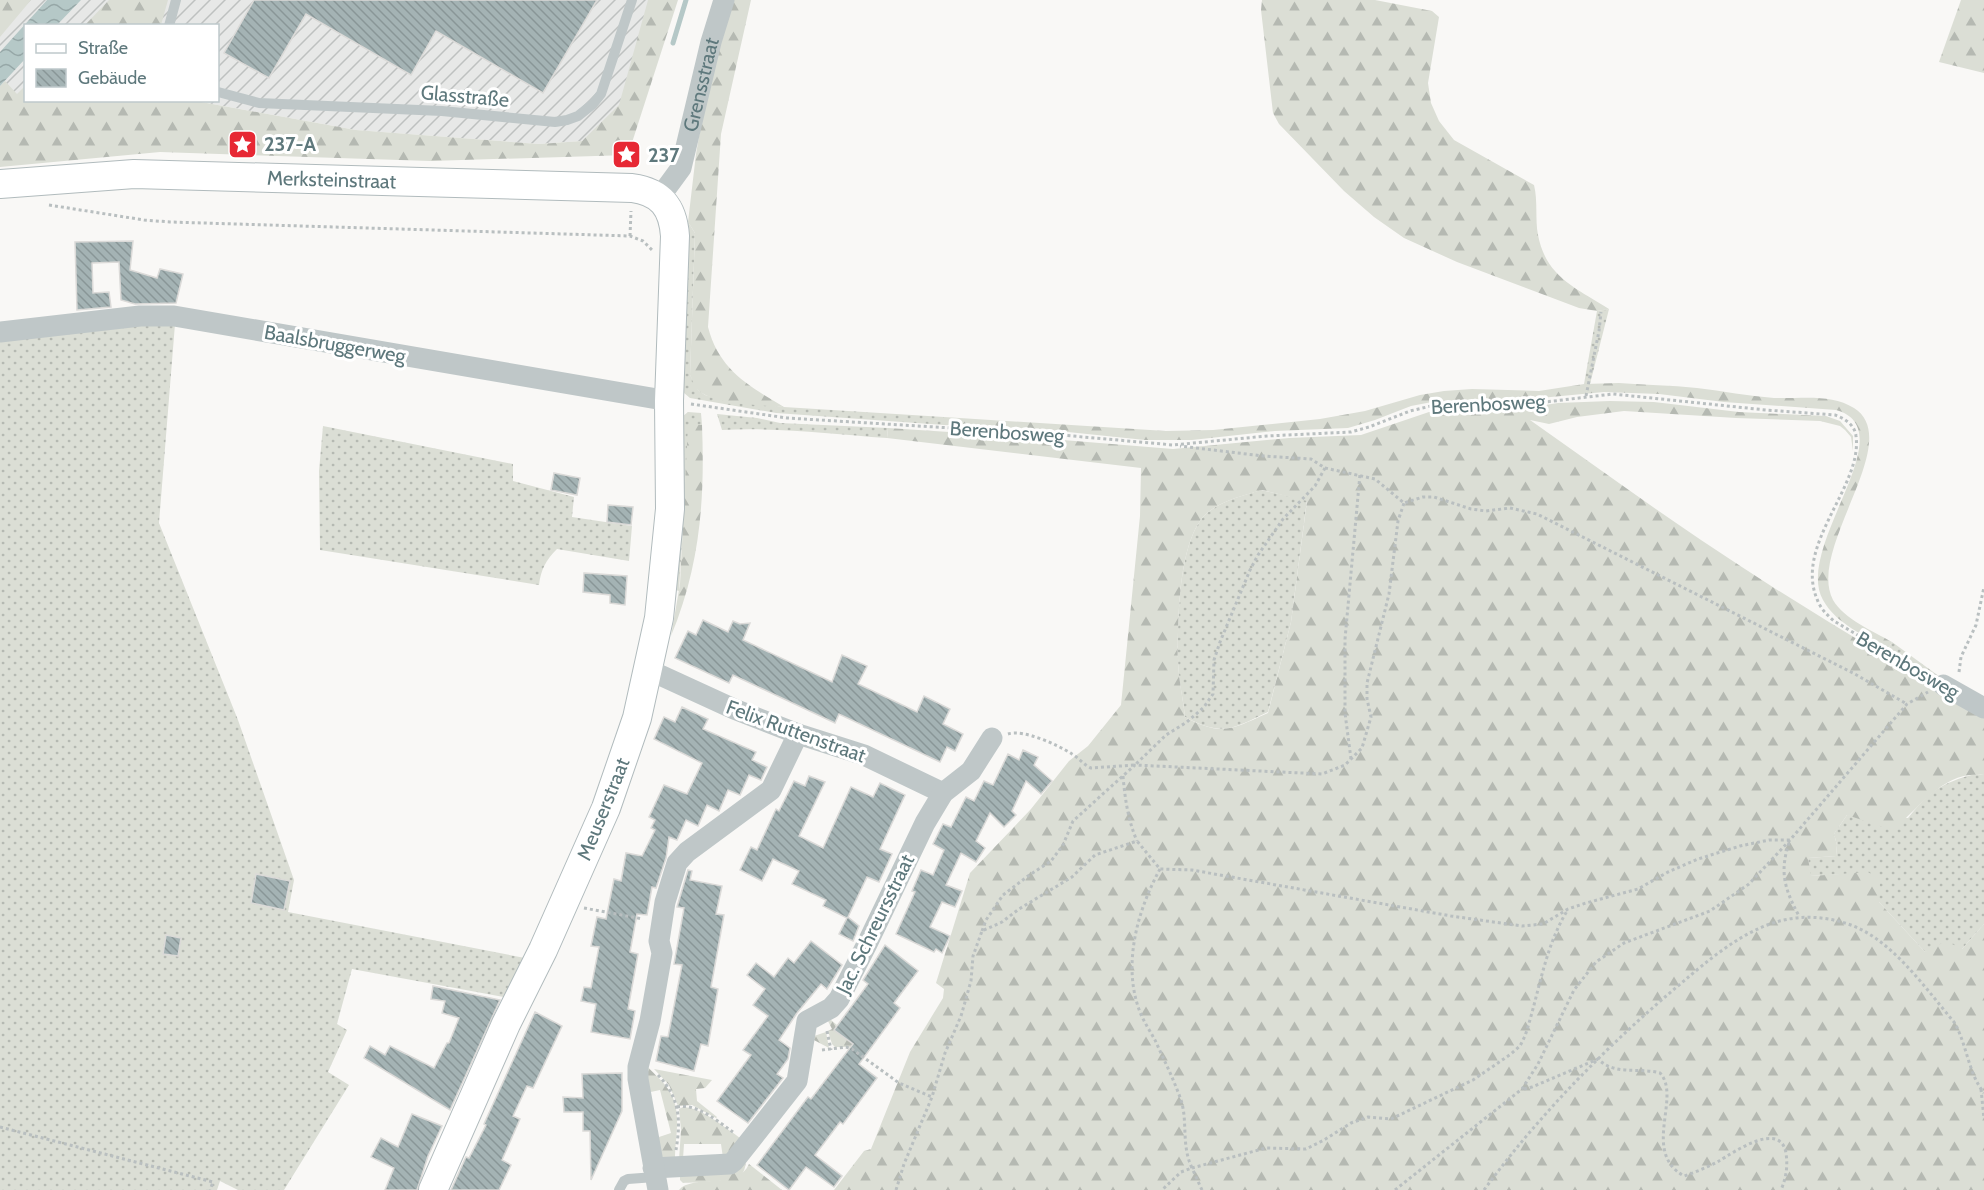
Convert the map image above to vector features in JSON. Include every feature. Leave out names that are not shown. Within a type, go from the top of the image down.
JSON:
[{"type":"street","name":"Grensstraat","points":[[659,198],[681,168],[711,42],[724,0]]},
{"type":"street","name":"Merksteinstraat","points":[[0,184],[134,174],[632,188],[650,192],[659,198]]},
{"type":"street","points":[[659,198],[671,214],[674,228],[669,401]]},
{"type":"street","name":"Baalsbruggerweg","points":[[0,332],[140,316],[174,316],[669,401]]},
{"type":"street","name":"Meuserstraat","points":[[433,1190],[506,1024],[606,808],[637,718],[659,618],[670,509],[669,401]]},
{"type":"street","name":"Felix Ruttenstraat","points":[[649,670],[734,709],[798,734],[864,755],[943,793]]},
{"type":"street","name":"Berenbosweg","points":[[1947,688],[1984,708]]},
{"type":"street","points":[[655,1178],[638,1079],[639,1061],[650,1021],[662,952],[659,941],[665,902],[675,868],[681,857],[771,790],[798,734]]},
{"type":"street","name":"Jac. Schreursstraat","points":[[655,1178],[678,1167],[730,1164],[747,1146],[797,1081],[807,1021],[831,1008],[839,999],[924,824],[943,793],[971,771],[992,738]]},
{"type":"lane","points":[[170,24],[176,0]]},
{"type":"lane","name":"Glasstraße","points":[[219,92],[259,103],[442,111],[555,122],[567,120],[586,111],[601,94],[632,0]]},
{"type":"lane","points":[[619,1190],[627,1179],[655,1178]]},
{"type":"path","points":[[61,206],[170,222],[630,236]]},
{"type":"path","points":[[1586,396],[1599,331],[1600,312]]},
{"type":"path","name":"Berenbosweg","points":[[669,401],[787,418],[1050,434],[1173,445],[1267,436],[1351,432],[1431,406],[1503,407],[1613,394],[1766,410],[1834,414],[1848,422],[1856,434],[1854,460],[1826,524],[1815,558],[1813,576],[1816,596],[1824,611],[1841,626],[1947,688]]},
{"type":"path","points":[[1173,445],[1263,456],[1311,459],[1325,468],[1375,479],[1404,503]]},
{"type":"path","points":[[896,1190],[907,1156],[932,1097],[945,1053],[961,1016],[971,981],[973,956],[986,920],[1003,895],[1051,861],[1063,845],[1073,822],[1166,735],[1187,722],[1204,707],[1213,694],[1214,660],[1220,642],[1250,570],[1283,519],[1316,486],[1325,468]]},
{"type":"path","points":[[1351,759],[1345,714],[1345,639],[1360,474]]},
{"type":"path","points":[[1404,503],[1423,497],[1434,497],[1471,509],[1486,511],[1510,508],[1537,514],[1853,674],[1907,704]]},
{"type":"path","points":[[992,738],[1016,731],[1021,732],[1070,753],[1091,768],[1135,765],[1322,774],[1345,765],[1362,748],[1371,717],[1367,699],[1367,683],[1389,594],[1398,521],[1404,503]]},
{"type":"path","points":[[1395,1190],[1522,1089],[1538,1064],[1574,990],[1596,962],[1624,944],[1710,911],[1749,884],[1907,704],[1947,688],[1959,674],[1961,657],[1976,625],[1984,587]]},
{"type":"path","points":[[1123,776],[1126,807],[1131,827],[1137,841],[1160,869],[1192,870],[1451,916],[1522,926],[1543,924],[1568,909],[1638,889],[1698,859],[1769,840],[1790,840]]},
{"type":"path","points":[[1790,840],[1783,865],[1785,885],[1799,916]]},
{"type":"path","points":[[982,931],[1002,922],[1072,877],[1095,855],[1137,841]]},
{"type":"path","points":[[1160,869],[1142,907],[1132,959],[1133,978],[1140,1011],[1182,1102],[1186,1154],[1202,1190]]},
{"type":"path","points":[[563,904],[662,922]]},
{"type":"path","points":[[1162,1190],[1181,1172],[1192,1168],[1266,1148],[1306,1149],[1351,1123],[1368,1117],[1391,1119],[1462,1086],[1511,1054],[1520,1046],[1525,1036],[1550,945],[1568,909]]},
{"type":"path","points":[[1484,1190],[1521,1142],[1598,1059],[1671,992],[1713,957],[1759,928],[1799,916],[1833,920],[1864,930],[1878,939],[1897,957],[1961,1033],[1981,1089],[1984,1119]]},
{"type":"path","points":[[803,1043],[826,1051],[846,1047],[852,1049],[899,1083],[932,1097]]},
{"type":"path","points":[[1522,1089],[1532,1087],[1598,1059]]},
{"type":"path","points":[[1598,1059],[1604,1065],[1614,1069],[1653,1071],[1660,1073],[1664,1078],[1666,1084],[1664,1143],[1667,1161],[1677,1172],[1684,1176],[1696,1172],[1754,1142],[1771,1138],[1778,1140],[1785,1149],[1786,1178],[1780,1190]]},
{"type":"path","points":[[639,1061],[647,1065],[671,1090],[677,1107],[679,1125],[676,1150],[678,1167]]},
{"type":"path","points":[[1981,1089],[1984,1093]]},
{"type":"path","points":[[677,1107],[689,1106],[702,1112],[745,1140],[747,1146]]},
{"type":"path","points":[[0,1127],[213,1182],[210,1190]]},
{"type":"shaded area","points":[[0,0],[654,0],[627,101],[582,141],[539,144],[356,130],[202,102],[219,102],[219,24],[24,24],[25,102],[0,154]]},
{"type":"green space","points":[[0,0],[31,0],[0,37]]},
{"type":"green space","points":[[109,0],[168,0],[161,24],[86,24]]},
{"type":"green space","points":[[648,0],[678,0],[628,155],[430,161],[160,152],[0,167],[0,86],[5,81],[17,94],[24,87],[24,102],[202,102],[356,130],[539,144],[582,141],[619,105]]},
{"type":"green space","points":[[732,0],[751,0],[721,134],[708,327],[713,342],[728,366],[747,384],[784,407],[740,404],[707,396],[699,391],[690,375],[695,233],[688,222],[705,102]]},
{"type":"green space","points":[[1262,0],[1375,0],[1432,11],[1439,17],[1428,83],[1431,103],[1439,121],[1454,140],[1534,185],[1538,235],[1548,261],[1564,280],[1609,309],[1597,311],[1579,308],[1457,262],[1404,238],[1374,217],[1344,191],[1279,124],[1273,113],[1261,10]]},
{"type":"green space","points":[[1961,0],[1984,0],[1984,73],[1939,62]]},
{"type":"green space","points":[[688,222],[695,233],[690,375],[698,390],[705,395],[723,400],[784,407],[944,417],[944,425],[776,413],[690,398],[684,393],[682,387]]},
{"type":"green space","points":[[1609,309],[1590,384],[1584,384],[1597,311]]},
{"type":"green space","points":[[175,324],[159,523],[238,720],[294,880],[288,912],[525,958],[509,998],[352,969],[337,1024],[347,1030],[328,1072],[349,1085],[284,1190],[238,1190],[220,1181],[217,1190],[0,1190],[0,338],[48,331]]},
{"type":"green space","points":[[1619,383],[1687,387],[1774,398],[1835,400],[1854,408],[1867,424],[1869,445],[1863,470],[1832,553],[1828,578],[1833,600],[1838,607],[1860,624],[1892,642],[1888,649],[1843,623],[1823,600],[1818,577],[1822,551],[1855,465],[1860,441],[1855,422],[1836,410],[1724,402],[1659,394],[1604,392],[1508,401],[1432,402],[1411,406],[1348,428],[1275,431],[1192,440],[1145,440],[1039,429],[944,425],[944,417],[1166,431],[1213,430],[1320,419],[1365,411],[1420,395],[1444,391],[1472,389],[1539,391],[1584,384]]},
{"type":"green space","points":[[1654,402],[1739,412],[1826,416],[1840,421],[1853,436],[1853,451],[1851,437],[1845,430],[1840,426],[1820,421],[1624,411],[1577,417],[1549,424],[1530,420],[1736,563],[1841,630],[1984,714],[1984,775],[1956,778],[1945,784],[1892,830],[1847,815],[1834,834],[1837,845],[1836,856],[1808,858],[1811,876],[1868,872],[1880,880],[1879,902],[1925,952],[1946,941],[1962,949],[1984,924],[1984,1190],[834,1190],[864,1151],[871,1149],[910,1052],[943,998],[944,989],[936,983],[970,873],[1031,809],[1069,761],[1088,746],[1121,705],[1140,516],[1141,468],[887,438],[888,428],[1173,449],[1289,438],[1361,435],[1429,412],[1507,411],[1558,403]],"holes":[[[1262,490],[1307,501],[1291,622],[1268,713],[1236,727],[1218,729],[1185,717],[1178,665],[1180,602],[1185,560],[1197,525],[1207,513],[1220,505]]]},
{"type":"green space","points":[[688,412],[701,413],[702,425],[689,425],[679,591],[672,589],[683,416]]},
{"type":"green space","points":[[717,414],[780,423],[888,428],[887,438],[784,430],[722,430]]},
{"type":"green space","points":[[688,425],[702,425],[701,506],[688,584],[671,636],[680,584]]},
{"type":"green space","points":[[323,426],[513,464],[513,481],[574,497],[572,517],[632,526],[629,561],[557,549],[545,565],[539,585],[320,550],[319,471]]},
{"type":"green space","points":[[1261,490],[1307,500],[1291,622],[1268,712],[1245,723],[1218,729],[1185,717],[1178,665],[1178,623],[1185,560],[1197,525],[1207,513],[1240,496]]},
{"type":"green space","points":[[1892,642],[1951,685],[1888,649]]},
{"type":"green space","points":[[1975,774],[1984,775],[1984,924],[1962,949],[1925,952],[1879,902],[1848,874],[1810,876],[1808,858],[1836,856],[1837,845],[1834,834],[1847,815],[1908,818],[1937,789]]},
{"type":"green space","points":[[831,1020],[837,1025],[834,1030],[853,1044],[851,1047],[835,1047],[832,1044],[828,1031],[832,1029],[828,1021]]},
{"type":"green space","points":[[826,1032],[829,1048],[812,1039]]},
{"type":"green space","points":[[648,1067],[673,1097],[677,1114],[675,1160],[659,1155],[656,1138],[671,1133],[660,1090],[646,1093]]},
{"type":"green space","points":[[654,1069],[712,1080],[705,1088],[696,1089],[697,1101],[717,1117],[692,1105],[678,1106],[669,1085]]},
{"type":"green space","points":[[683,1107],[707,1115],[745,1141],[723,1158],[721,1144],[684,1144],[683,1159],[679,1160],[681,1130],[679,1109]]},
{"type":"green space","points":[[746,1155],[744,1170],[737,1177],[705,1182],[683,1183],[680,1180],[680,1172]]},
{"type":"green space","points":[[749,1164],[782,1190],[679,1190],[685,1185],[735,1177]]},
{"type":"water","points":[[47,0],[81,0],[58,24],[25,24]]},
{"type":"water","points":[[24,25],[24,60],[0,86],[0,52]]},
{"type":"building","points":[[254,0],[597,0],[543,93],[436,31],[411,75],[306,14],[269,78],[224,53]]},
{"type":"building","points":[[133,241],[130,270],[157,278],[160,269],[183,274],[176,303],[135,304],[121,300],[119,262],[92,263],[93,293],[109,292],[111,307],[77,310],[75,242]]},
{"type":"building","points":[[554,473],[580,478],[577,495],[551,490]]},
{"type":"building","points":[[608,505],[633,507],[631,525],[607,522]]},
{"type":"building","points":[[584,573],[627,576],[625,605],[610,603],[610,595],[583,592]]},
{"type":"building","points":[[703,620],[728,632],[733,621],[740,624],[750,623],[743,640],[832,682],[842,655],[867,666],[858,684],[917,712],[924,696],[950,709],[943,724],[963,734],[955,751],[947,747],[940,762],[839,714],[835,723],[733,675],[729,683],[675,658],[688,631],[696,635]]},
{"type":"building","points":[[682,707],[708,719],[703,729],[756,752],[752,760],[767,767],[761,780],[749,775],[740,795],[728,790],[719,811],[707,805],[698,826],[686,820],[677,840],[669,837],[666,858],[656,888],[652,887],[647,915],[637,914],[630,952],[638,954],[628,1009],[635,1011],[630,1039],[591,1032],[596,1004],[581,1001],[584,987],[591,988],[599,947],[591,946],[597,917],[606,919],[614,879],[621,881],[626,853],[642,856],[655,830],[651,828],[655,820],[649,817],[664,785],[687,794],[702,763],[654,739],[664,717],[675,722]]},
{"type":"building","points":[[1023,750],[1038,757],[1034,765],[1052,781],[1041,794],[1026,781],[1012,811],[1016,815],[1004,827],[990,813],[976,841],[985,848],[976,862],[961,853],[946,885],[962,891],[955,907],[942,902],[930,927],[950,936],[942,953],[936,949],[934,952],[896,934],[915,892],[912,891],[921,870],[933,875],[944,850],[933,844],[943,824],[951,827],[966,797],[974,801],[984,781],[993,785],[1008,754],[1019,760]]},
{"type":"building","points":[[809,776],[825,782],[799,836],[823,848],[851,787],[873,797],[880,783],[905,795],[880,849],[892,854],[879,882],[867,877],[848,917],[859,926],[853,941],[839,934],[847,918],[823,906],[826,900],[792,884],[799,871],[773,859],[762,881],[740,870],[751,847],[757,850],[776,809],[779,811],[794,781],[805,786]]},
{"type":"building","points":[[688,870],[692,871],[690,880],[722,886],[716,914],[724,915],[711,987],[718,989],[708,1046],[701,1044],[694,1071],[656,1061],[661,1036],[668,1037],[682,965],[674,964],[684,908],[677,907]]},
{"type":"building","points":[[256,874],[290,881],[284,910],[251,903]]},
{"type":"building","points":[[166,935],[181,938],[178,956],[163,954]]},
{"type":"building","points":[[811,941],[842,965],[827,989],[821,984],[797,1013],[779,1040],[790,1048],[788,1059],[777,1074],[783,1078],[748,1123],[717,1101],[751,1055],[743,1050],[768,1016],[753,1005],[765,989],[747,975],[756,963],[774,977],[788,958],[794,963]]},
{"type":"building","points":[[885,945],[918,971],[894,1003],[900,1008],[859,1064],[877,1078],[843,1124],[840,1122],[815,1155],[842,1176],[834,1187],[806,1167],[789,1190],[757,1165],[808,1097],[811,1099],[853,1044],[834,1030],[868,984],[863,980]]},
{"type":"building","points":[[433,986],[500,1000],[450,1110],[364,1058],[370,1046],[385,1055],[390,1046],[434,1068],[449,1043],[459,1018],[442,1013],[445,1001],[431,999]]},
{"type":"building","points":[[535,1012],[562,1026],[533,1088],[527,1086],[513,1116],[520,1119],[502,1160],[511,1165],[499,1190],[451,1190],[466,1157],[469,1158],[486,1125],[484,1124]]},
{"type":"building","points":[[622,1073],[622,1111],[591,1180],[590,1131],[583,1131],[583,1112],[564,1112],[563,1097],[583,1098],[582,1074]]},
{"type":"building","points":[[412,1114],[442,1126],[428,1156],[417,1190],[385,1190],[394,1168],[371,1157],[381,1138],[398,1147]]},
{"type":"waterway","points":[[673,43],[686,0]]},
{"type":"place","name":"237-A","points":[[243,144]]},
{"type":"place","name":"237","points":[[627,155]]}]
